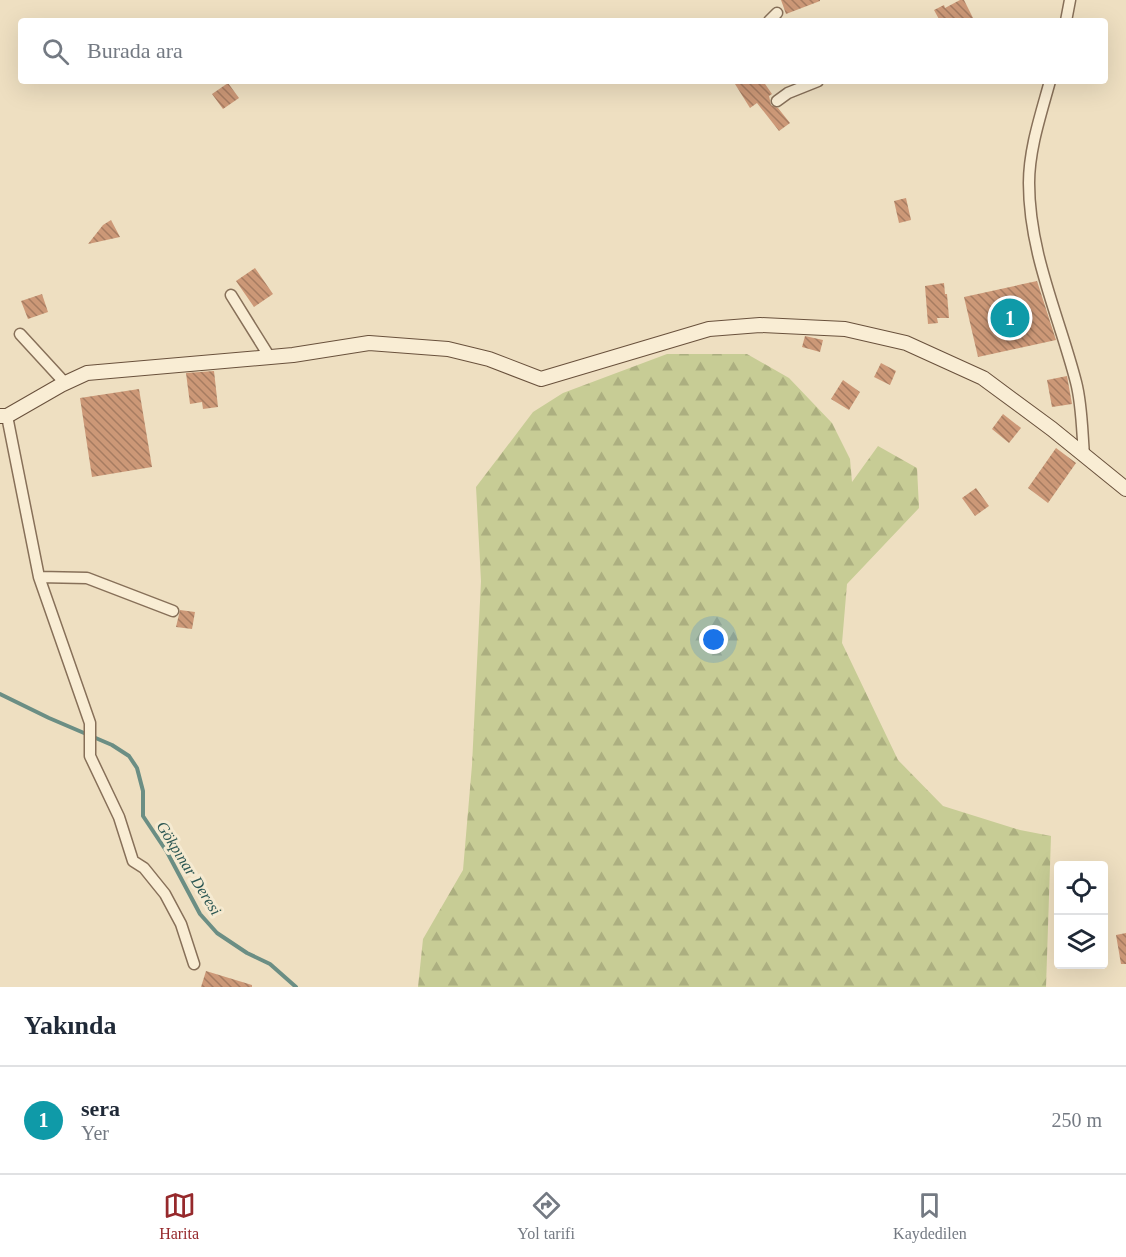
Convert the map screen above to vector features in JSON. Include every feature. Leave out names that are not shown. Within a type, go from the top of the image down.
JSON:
[{"type":"street","points":[[1067,18],[1071,0]]},
{"type":"street","points":[[777,101],[788,93],[810,84]]},
{"type":"street","points":[[1049,84],[1035,139],[1030,171],[1032,224],[1038,258],[1077,385],[1084,455]]},
{"type":"street","points":[[231,295],[269,356]]},
{"type":"street","points":[[194,964],[181,924],[165,894],[144,868],[133,861],[119,817],[90,756],[90,723],[39,577],[3,416],[65,383],[87,373],[269,356],[369,343],[448,349],[489,359],[541,379],[709,329],[760,325],[845,329],[906,343],[983,378],[1126,489]]},
{"type":"street","points":[[20,334],[65,383]]},
{"type":"street","points":[[39,577],[87,578],[173,611]]},
{"type":"green space","points":[[667,354],[747,354],[789,378],[832,423],[850,459],[852,482],[878,446],[917,468],[919,508],[847,584],[842,643],[898,760],[943,806],[1020,830],[1051,836],[1046,987],[418,987],[423,939],[463,870],[472,765],[481,581],[476,487],[533,412],[563,393]]},
{"type":"building","points":[[781,0],[820,0],[820,1],[786,14]]},
{"type":"building","points":[[964,0],[973,18],[938,18],[934,10],[944,5],[945,8]]},
{"type":"building","points":[[229,84],[239,98],[223,109],[212,94]]},
{"type":"building","points":[[735,84],[765,84],[772,94],[769,96],[771,105],[778,108],[790,123],[779,131],[757,103],[750,108]]},
{"type":"building","points":[[906,198],[911,220],[899,223],[894,201]]},
{"type":"building","points":[[111,220],[120,237],[88,244],[103,225]]},
{"type":"building","points":[[255,268],[273,294],[254,307],[236,281]]},
{"type":"building","points":[[1037,281],[1056,340],[978,357],[964,297]]},
{"type":"building","points":[[944,283],[949,318],[937,318],[938,323],[928,324],[925,286]]},
{"type":"building","points":[[42,294],[48,312],[28,319],[21,301]]},
{"type":"building","points":[[805,336],[823,340],[820,352],[802,347]]},
{"type":"building","points":[[881,363],[896,371],[890,385],[874,377]]},
{"type":"building","points":[[214,371],[218,407],[203,409],[202,402],[190,404],[186,373]]},
{"type":"building","points":[[1067,376],[1072,404],[1052,407],[1047,380]]},
{"type":"building","points":[[843,380],[860,392],[849,410],[831,399]]},
{"type":"building","points":[[139,389],[152,467],[92,477],[80,398]]},
{"type":"building","points":[[1003,414],[1021,428],[1009,443],[992,429]]},
{"type":"building","points":[[1056,448],[1076,463],[1048,503],[1028,488]]},
{"type":"building","points":[[976,488],[989,506],[975,516],[962,498]]},
{"type":"building","points":[[180,610],[195,612],[192,629],[176,627]]},
{"type":"building","points":[[1126,933],[1126,964],[1121,964],[1116,935]]},
{"type":"building","points":[[206,971],[252,985],[252,987],[201,987]]},
{"type":"waterway","name":"Gökpınar Deresi","points":[[0,694],[112,745],[129,756],[137,768],[143,791],[143,816],[167,852],[200,914],[217,933],[247,953],[270,964],[296,987]]},
{"type":"place","name":"sera","points":[[1010,318]]}]
